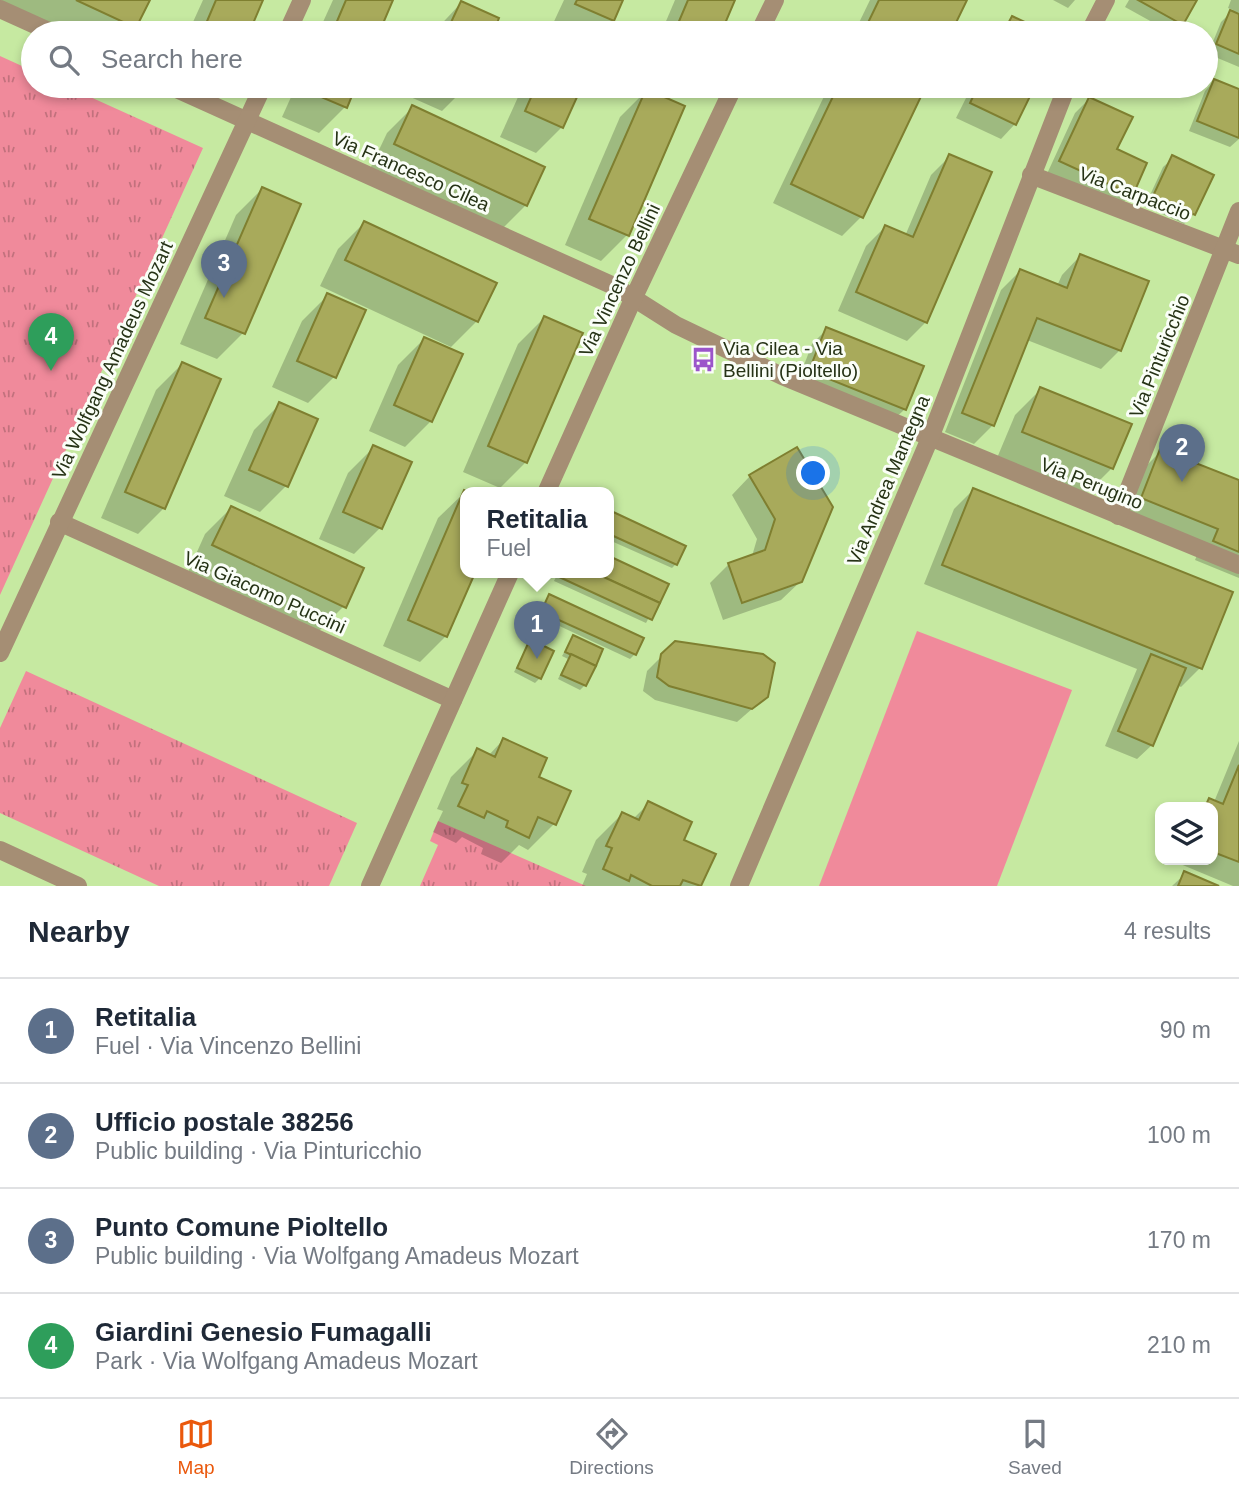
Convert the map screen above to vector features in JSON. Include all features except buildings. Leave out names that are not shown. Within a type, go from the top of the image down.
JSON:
[{"type":"street","points":[[292,21],[302,0]]},
{"type":"street","points":[[765,21],[775,0]]},
{"type":"street","points":[[1095,21],[1105,0]]},
{"type":"street","points":[[0,9],[26,21]]},
{"type":"street","name":"Via Francesco Cilea","points":[[196,98],[634,297],[676,325],[728,351],[930,438]]},
{"type":"street","name":"Via Wolfgang Amadeus Mozart","points":[[0,653],[258,98]]},
{"type":"street","name":"Via Vincenzo Bellini","points":[[549,487],[634,297],[728,98]]},
{"type":"street","name":"Via Andrea Mantegna","points":[[740,886],[930,438],[1062,98]]},
{"type":"street","name":"Via Carpaccio","points":[[1031,175],[1232,252]]},
{"type":"street","name":"Via Pinturicchio","points":[[1118,516],[1232,252],[1239,211]]},
{"type":"street","name":"Via Perugino","points":[[930,438],[1239,565]]},
{"type":"street","name":"Via Giacomo Puccini","points":[[59,522],[453,700]]},
{"type":"street","points":[[370,886],[508,578]]},
{"type":"street","points":[[0,850],[78,886]]},
{"type":"green space","points":[[0,56],[21,66],[21,98],[93,98],[203,148],[0,595]]},
{"type":"green space","points":[[917,631],[1072,690],[997,886],[819,886]]},
{"type":"green space","points":[[26,671],[357,823],[329,886],[159,886],[0,813],[0,728]]},
{"type":"green space","points":[[438,821],[586,886],[420,886],[438,845],[430,841]]},
{"type":"place","name":"Punto Comune Pioltello","points":[[224,298]]},
{"type":"place","name":"Via Cilea - Via Bellini (Pioltello)","points":[[703,359]]},
{"type":"place","name":"Giardini Genesio Fumagalli","points":[[51,371]]},
{"type":"place","name":"Ufficio postale 38256","points":[[1182,482]]},
{"type":"place","name":"Retitalia","points":[[537,659]]}]
